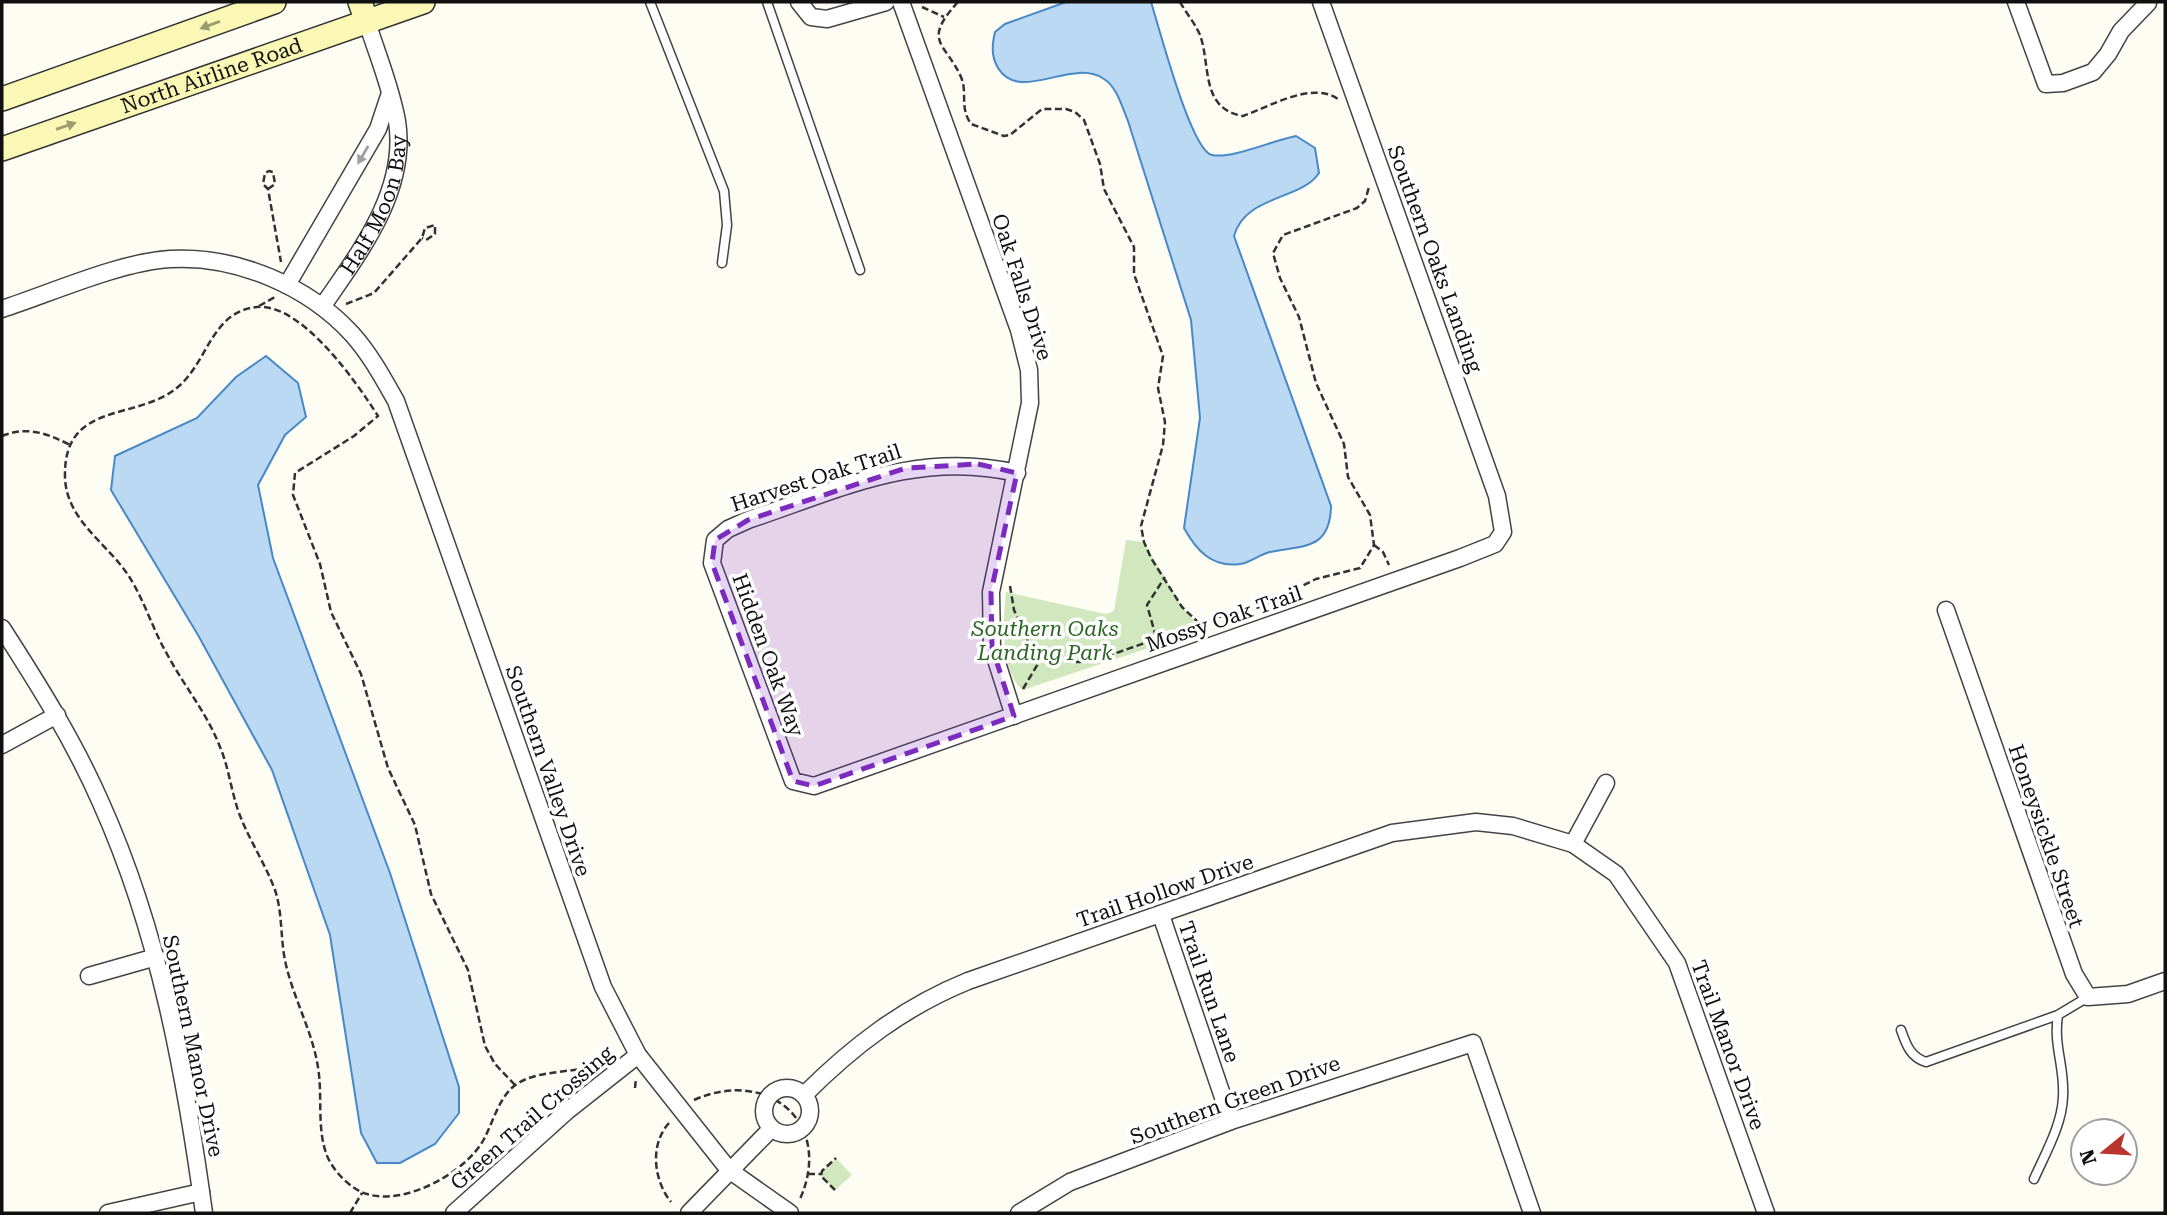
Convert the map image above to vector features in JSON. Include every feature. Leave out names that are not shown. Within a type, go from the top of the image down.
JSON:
[{"type":"main road","points":[[2,99],[274,2]]},
{"type":"main road","name":"North Airline Road","points":[[2,149],[364,12],[423,2]]},
{"type":"street","points":[[799,2],[811,17],[827,19],[886,2]]},
{"type":"street","name":"Oak Falls Drive","points":[[901,2],[1014,317],[1029,370],[1030,403],[1017,472],[999,541],[991,592],[992,647],[1013,712]]},
{"type":"street","name":"Southern Oaks Landing","points":[[1321,2],[1497,496],[1503,532]]},
{"type":"street","points":[[2016,2],[2046,85],[2063,83],[2093,72],[2108,54],[2121,31],[2148,3]]},
{"type":"street","name":"Half Moon Bay","points":[[326,311],[367,240],[393,181],[397,122],[364,12]]},
{"type":"street","name":"Half Moon Bay","points":[[287,285],[378,129],[390,93]]},
{"type":"street","name":"Southern Valley Drive","points":[[2,309],[134,266],[171,259],[240,267],[287,285],[326,311],[351,334],[374,363],[396,401],[603,987],[638,1055],[729,1170],[790,1213]]},
{"type":"street","name":"Harvest Oak Trail","points":[[715,540],[728,529],[748,520],[906,468],[978,464],[1017,472]]},
{"type":"street","name":"Mossy Oak Trail","points":[[793,781],[814,786],[1013,712],[1396,581],[1495,544],[1503,532]]},
{"type":"street","name":"Hidden Oak Way","points":[[715,540],[712,563],[793,781]]},
{"type":"street","name":"Honeysickle Street","points":[[1946,610],[2065,954],[2088,997]]},
{"type":"street","name":"Southern Manor Drive","points":[[2,628],[57,715],[106,814],[156,957],[204,1213]]},
{"type":"street","points":[[2,745],[57,715]]},
{"type":"street","points":[[1573,844],[1606,783]]},
{"type":"street","name":"Trail Hollow Drive","points":[[804,1095],[847,1054],[892,1019],[934,995],[1392,833],[1440,824],[1475,822],[1513,826],[1573,844]]},
{"type":"street","name":"Trail Manor Drive","points":[[1573,844],[1616,874],[1677,963],[1766,1213]]},
{"type":"street","name":"Trail Run Lane","points":[[1161,915],[1231,1121]]},
{"type":"street","points":[[89,976],[156,957]]},
{"type":"street","points":[[2088,997],[2128,994],[2165,981]]},
{"type":"street","name":"Southern Green Drive","points":[[1019,1213],[1070,1182],[1231,1121],[1473,1043],[1532,1213]]},
{"type":"street","name":"Green Trail Crossing","points":[[454,1213],[567,1111],[638,1055]]},
{"type":"street","points":[[783,1088],[791,1088],[804,1095],[811,1110],[806,1125],[794,1134],[786,1135],[771,1129],[763,1108],[770,1095],[783,1088]]},
{"type":"street","points":[[689,1213],[771,1129]]},
{"type":"street","points":[[108,1213],[201,1192]]},
{"type":"lane","points":[[650,2],[723,191],[727,225],[722,263]]},
{"type":"lane","points":[[767,2],[860,270]]},
{"type":"lane","points":[[1901,1030],[1907,1047],[1917,1059],[1926,1062],[2058,1015],[2088,997]]},
{"type":"lane","points":[[2034,1179],[2062,1108],[2063,1093],[2054,1036],[2058,1015]]},
{"type":"path","points":[[958,2],[944,17],[939,40],[943,52],[961,77],[962,103],[971,124],[1010,135],[1035,113],[1049,108],[1075,112],[1084,120],[1100,164],[1104,189],[1134,247],[1134,274],[1163,356],[1158,388],[1166,422],[1163,445],[1141,526],[1150,558],[1165,577],[1182,607],[1199,623]]},
{"type":"path","points":[[1180,2],[1202,38],[1210,90],[1220,106],[1232,114],[1243,116],[1314,91],[1327,91],[1338,99]]},
{"type":"path","points":[[921,7],[944,17]]},
{"type":"path","points":[[268,189],[275,184],[273,172],[269,171],[264,178],[264,187],[268,189],[274,232],[287,285],[259,306],[224,320],[179,386],[154,401],[108,413],[76,435],[66,458],[65,482],[70,504],[130,577],[164,651],[208,719],[222,750],[239,812],[275,891],[286,965],[312,1042],[319,1073],[323,1139],[329,1160],[344,1180],[362,1193],[398,1198],[438,1180],[482,1143],[503,1099],[515,1084],[540,1076],[601,1064]]},
{"type":"path","points":[[1010,586],[1010,599],[1023,635],[1041,658],[1057,662],[1080,662],[1102,658],[1156,636],[1259,607],[1316,579],[1360,568],[1374,545],[1370,515],[1348,477],[1344,444],[1316,383],[1299,317],[1280,278],[1273,253],[1283,234],[1357,208],[1369,191],[1369,183]]},
{"type":"path","points":[[326,311],[374,293],[422,238],[425,228],[435,225],[435,234],[426,240],[422,238]]},
{"type":"path","points":[[259,306],[290,318],[315,336],[355,381],[378,416],[354,436],[295,473],[293,495],[320,564],[331,612],[361,674],[388,768],[415,825],[431,894],[468,970],[485,1046],[495,1064],[515,1084]]},
{"type":"path","points":[[2,436],[30,430],[47,433],[70,444]]},
{"type":"path","points":[[1374,545],[1383,552],[1396,581]]},
{"type":"path","points":[[1156,636],[1147,605],[1165,577]]},
{"type":"path","points":[[1013,712],[1048,647]]},
{"type":"path","points":[[669,1123],[660,1137],[656,1169],[658,1181],[671,1202]]},
{"type":"path","points":[[808,1174],[822,1174],[836,1158]]},
{"type":"path","points":[[822,1174],[835,1190]]},
{"type":"path","points":[[350,1213],[362,1193]]},
{"type":"highlighted area","points":[[978,464],[1017,473],[991,592],[992,647],[1014,716],[814,786],[793,781],[712,563],[715,540],[748,520],[906,468]]},
{"type":"green space","name":"Southern Oaks Landing Park","points":[[1126,540],[1144,542],[1182,607],[1202,630],[1023,690],[1010,671],[1007,658],[1004,630],[1006,592],[1106,614],[1114,611]]},
{"type":"green space","points":[[836,1158],[852,1175],[835,1190],[821,1176],[822,1171]]},
{"type":"water","points":[[1066,2],[1151,2],[1186,111],[1195,133],[1212,155],[1242,152],[1296,136],[1315,148],[1319,173],[1311,182],[1261,205],[1240,223],[1234,236],[1331,506],[1326,531],[1313,543],[1266,553],[1244,563],[1230,565],[1206,556],[1184,528],[1200,418],[1191,320],[1128,121],[1116,92],[1104,79],[1077,73],[1033,82],[1019,82],[1008,78],[998,68],[994,59],[995,32],[1005,24]]},
{"type":"water","points":[[266,356],[298,383],[306,417],[285,435],[258,485],[273,558],[390,873],[459,1087],[459,1113],[435,1144],[400,1163],[377,1163],[361,1133],[330,935],[272,770],[198,635],[111,490],[115,456],[197,418],[236,377]]}]
